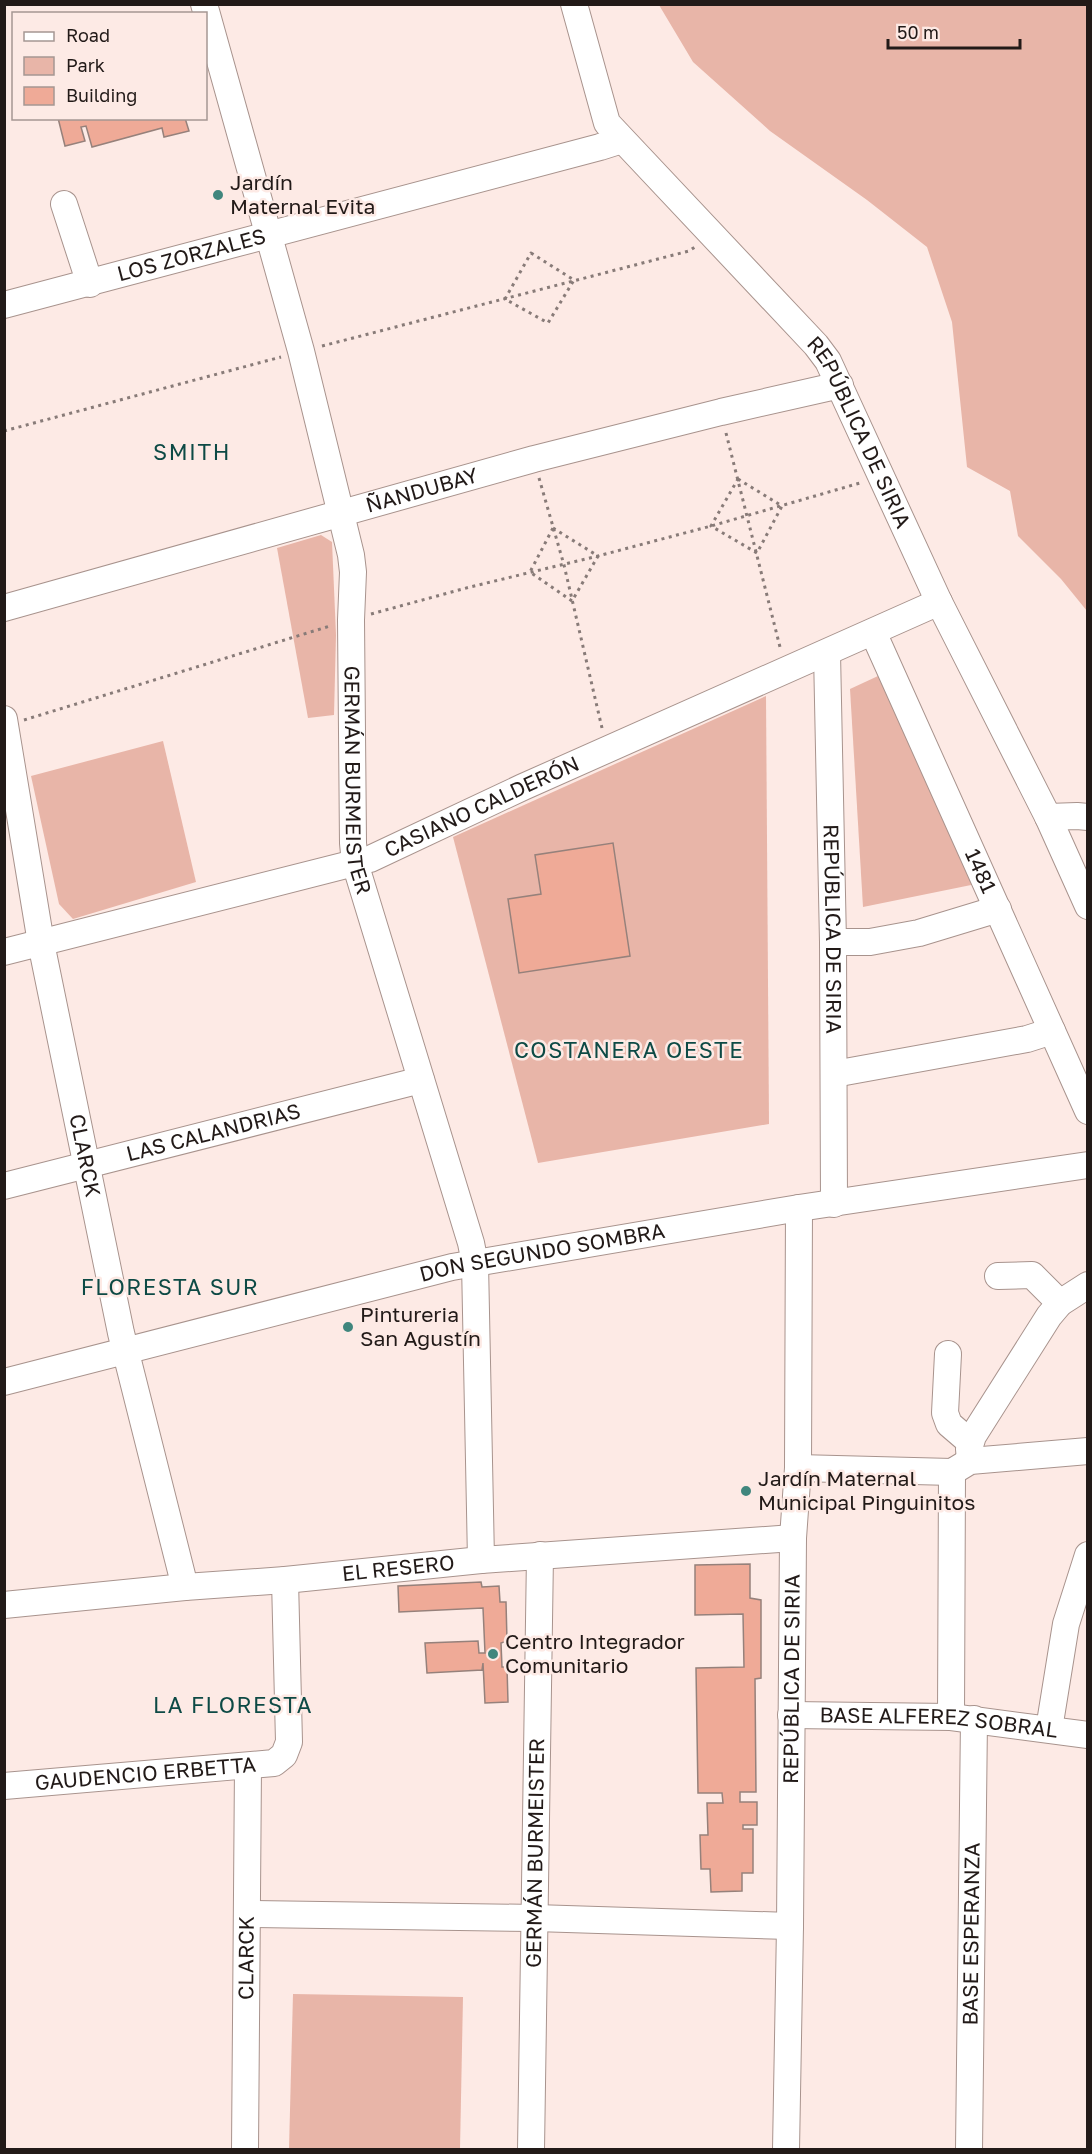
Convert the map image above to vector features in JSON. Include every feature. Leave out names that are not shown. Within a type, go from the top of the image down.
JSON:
[{"type":"street","name":"REPÚBLICA DE SIRIA","points":[[574,4],[606,123],[816,345],[828,361],[939,602],[1048,818],[1088,906]]},
{"type":"street","name":"GERMÁN BURMEISTER","points":[[207,15],[301,351],[342,514],[353,572],[351,620],[353,843],[356,863],[471,1243],[475,1263],[481,1560]]},
{"type":"street","name":"LOS ZORZALES","points":[[4,305],[90,284],[622,140]]},
{"type":"street","points":[[64,204],[90,284]]},
{"type":"street","name":"ÑANDUBAY","points":[[4,608],[534,459],[840,385]]},
{"type":"street","name":"CASIANO CALDERÓN","points":[[4,952],[356,863],[939,602]]},
{"type":"street","name":"1481","points":[[873,632],[1088,1112]]},
{"type":"street","name":"REPÚBLICA DE SIRIA","points":[[827,653],[833,942],[834,1204]]},
{"type":"street","name":"CLARCK","points":[[5,723],[40,943],[125,1349],[185,1587]]},
{"type":"street","points":[[1048,818],[1088,817]]},
{"type":"street","points":[[833,942],[870,942],[909,935],[998,909]]},
{"type":"street","points":[[834,1074],[1027,1039],[1052,1031]]},
{"type":"street","name":"LAS CALANDRIAS","points":[[4,1186],[421,1080]]},
{"type":"street","name":"DON SEGUNDO SOMBRA","points":[[4,1382],[125,1349],[452,1267],[799,1208],[1088,1165]]},
{"type":"street","name":"REPÚBLICA DE SIRIA","points":[[786,2150],[793,1538],[798,1468],[799,1208]]},
{"type":"street","points":[[998,1276],[1032,1275],[1060,1303]]},
{"type":"street","points":[[964,1458],[1049,1316],[1060,1303],[1088,1284]]},
{"type":"street","points":[[948,1354],[945,1413],[964,1458]]},
{"type":"street","points":[[798,1468],[1088,1451]]},
{"type":"street","name":"BASE ESPERANZA","points":[[964,1458],[962,1718],[969,2150]]},
{"type":"street","name":"EL RESERO","points":[[4,1605],[481,1560],[793,1538]]},
{"type":"street","name":"GERMÁN BURMEISTER","points":[[531,2150],[540,1555]]},
{"type":"street","points":[[1049,1729],[1066,1624],[1088,1555]]},
{"type":"street","name":"GAUDENCIO ERBETTA","points":[[4,1786],[274,1763],[284,1755],[289,1742],[285,1580]]},
{"type":"street","name":"BASE ALFEREZ SOBRAL","points":[[791,1714],[962,1718],[1088,1735]]},
{"type":"street","name":"CLARCK","points":[[245,2150],[248,1766]]},
{"type":"street","points":[[248,1914],[535,1918],[790,1926]]},
{"type":"path","points":[[4,431],[688,251],[713,237]]},
{"type":"path","points":[[505,299],[531,253],[574,280]]},
{"type":"path","points":[[505,299],[548,323],[574,280]]},
{"type":"path","points":[[721,412],[782,657]]},
{"type":"path","points":[[534,459],[564,564],[602,728]]},
{"type":"path","points":[[5,723],[351,620],[711,526],[882,477]]},
{"type":"path","points":[[738,479],[782,506]]},
{"type":"path","points":[[711,526],[738,479]]},
{"type":"path","points":[[757,553],[782,506]]},
{"type":"path","points":[[711,526],[757,553]]},
{"type":"path","points":[[553,528],[598,556]]},
{"type":"path","points":[[530,572],[553,528]]},
{"type":"path","points":[[572,602],[598,556]]},
{"type":"path","points":[[530,572],[572,602]]},
{"type":"green space","points":[[659,5],[1087,5],[1087,611],[1061,579],[1018,536],[1010,491],[967,467],[952,322],[927,247],[867,200],[770,131],[693,62]]},
{"type":"green space","points":[[321,535],[332,542],[336,635],[334,715],[308,718],[277,548]]},
{"type":"green space","points":[[878,676],[976,884],[863,907],[850,689]]},
{"type":"green space","points":[[766,696],[769,1124],[538,1163],[453,837]]},
{"type":"green space","points":[[163,741],[196,882],[73,919],[59,904],[31,776]]},
{"type":"green space","points":[[293,1994],[463,1997],[460,2149],[289,2149]]},
{"type":"building","points":[[58,120],[186,120],[189,131],[164,137],[162,128],[92,147],[86,126],[81,127],[85,141],[65,146]]},
{"type":"building","points":[[613,843],[630,956],[519,973],[508,899],[541,894],[535,855]]},
{"type":"building","points":[[750,1564],[750,1598],[761,1600],[761,1678],[755,1679],[756,1792],[740,1792],[740,1802],[757,1802],[757,1825],[743,1825],[743,1829],[753,1829],[753,1873],[742,1873],[742,1891],[711,1892],[710,1869],[701,1869],[700,1835],[708,1835],[707,1803],[723,1803],[722,1793],[698,1793],[696,1668],[744,1667],[743,1614],[695,1615],[695,1565]]},
{"type":"building","points":[[481,1582],[482,1587],[499,1586],[500,1602],[506,1602],[507,1641],[501,1643],[502,1667],[507,1667],[508,1702],[485,1703],[483,1663],[482,1670],[427,1673],[425,1643],[478,1641],[479,1653],[485,1653],[483,1608],[399,1612],[398,1586]]},
{"type":"place","name":"Jardín Maternal Evita","points":[[218,195]]},
{"type":"place","name":"Pintureria San Agustín","points":[[348,1327]]},
{"type":"place","name":"Jardín Maternal Municipal Pinguinitos","points":[[746,1491]]},
{"type":"place","name":"Centro Integrador Comunitario","points":[[493,1654]]},
{"type":"district","name":"SMITH","points":[[192,452]]},
{"type":"district","name":"COSTANERA OESTE","points":[[629,1050]]},
{"type":"district","name":"FLORESTA SUR","points":[[170,1287]]},
{"type":"district","name":"LA FLORESTA","points":[[233,1705]]}]
